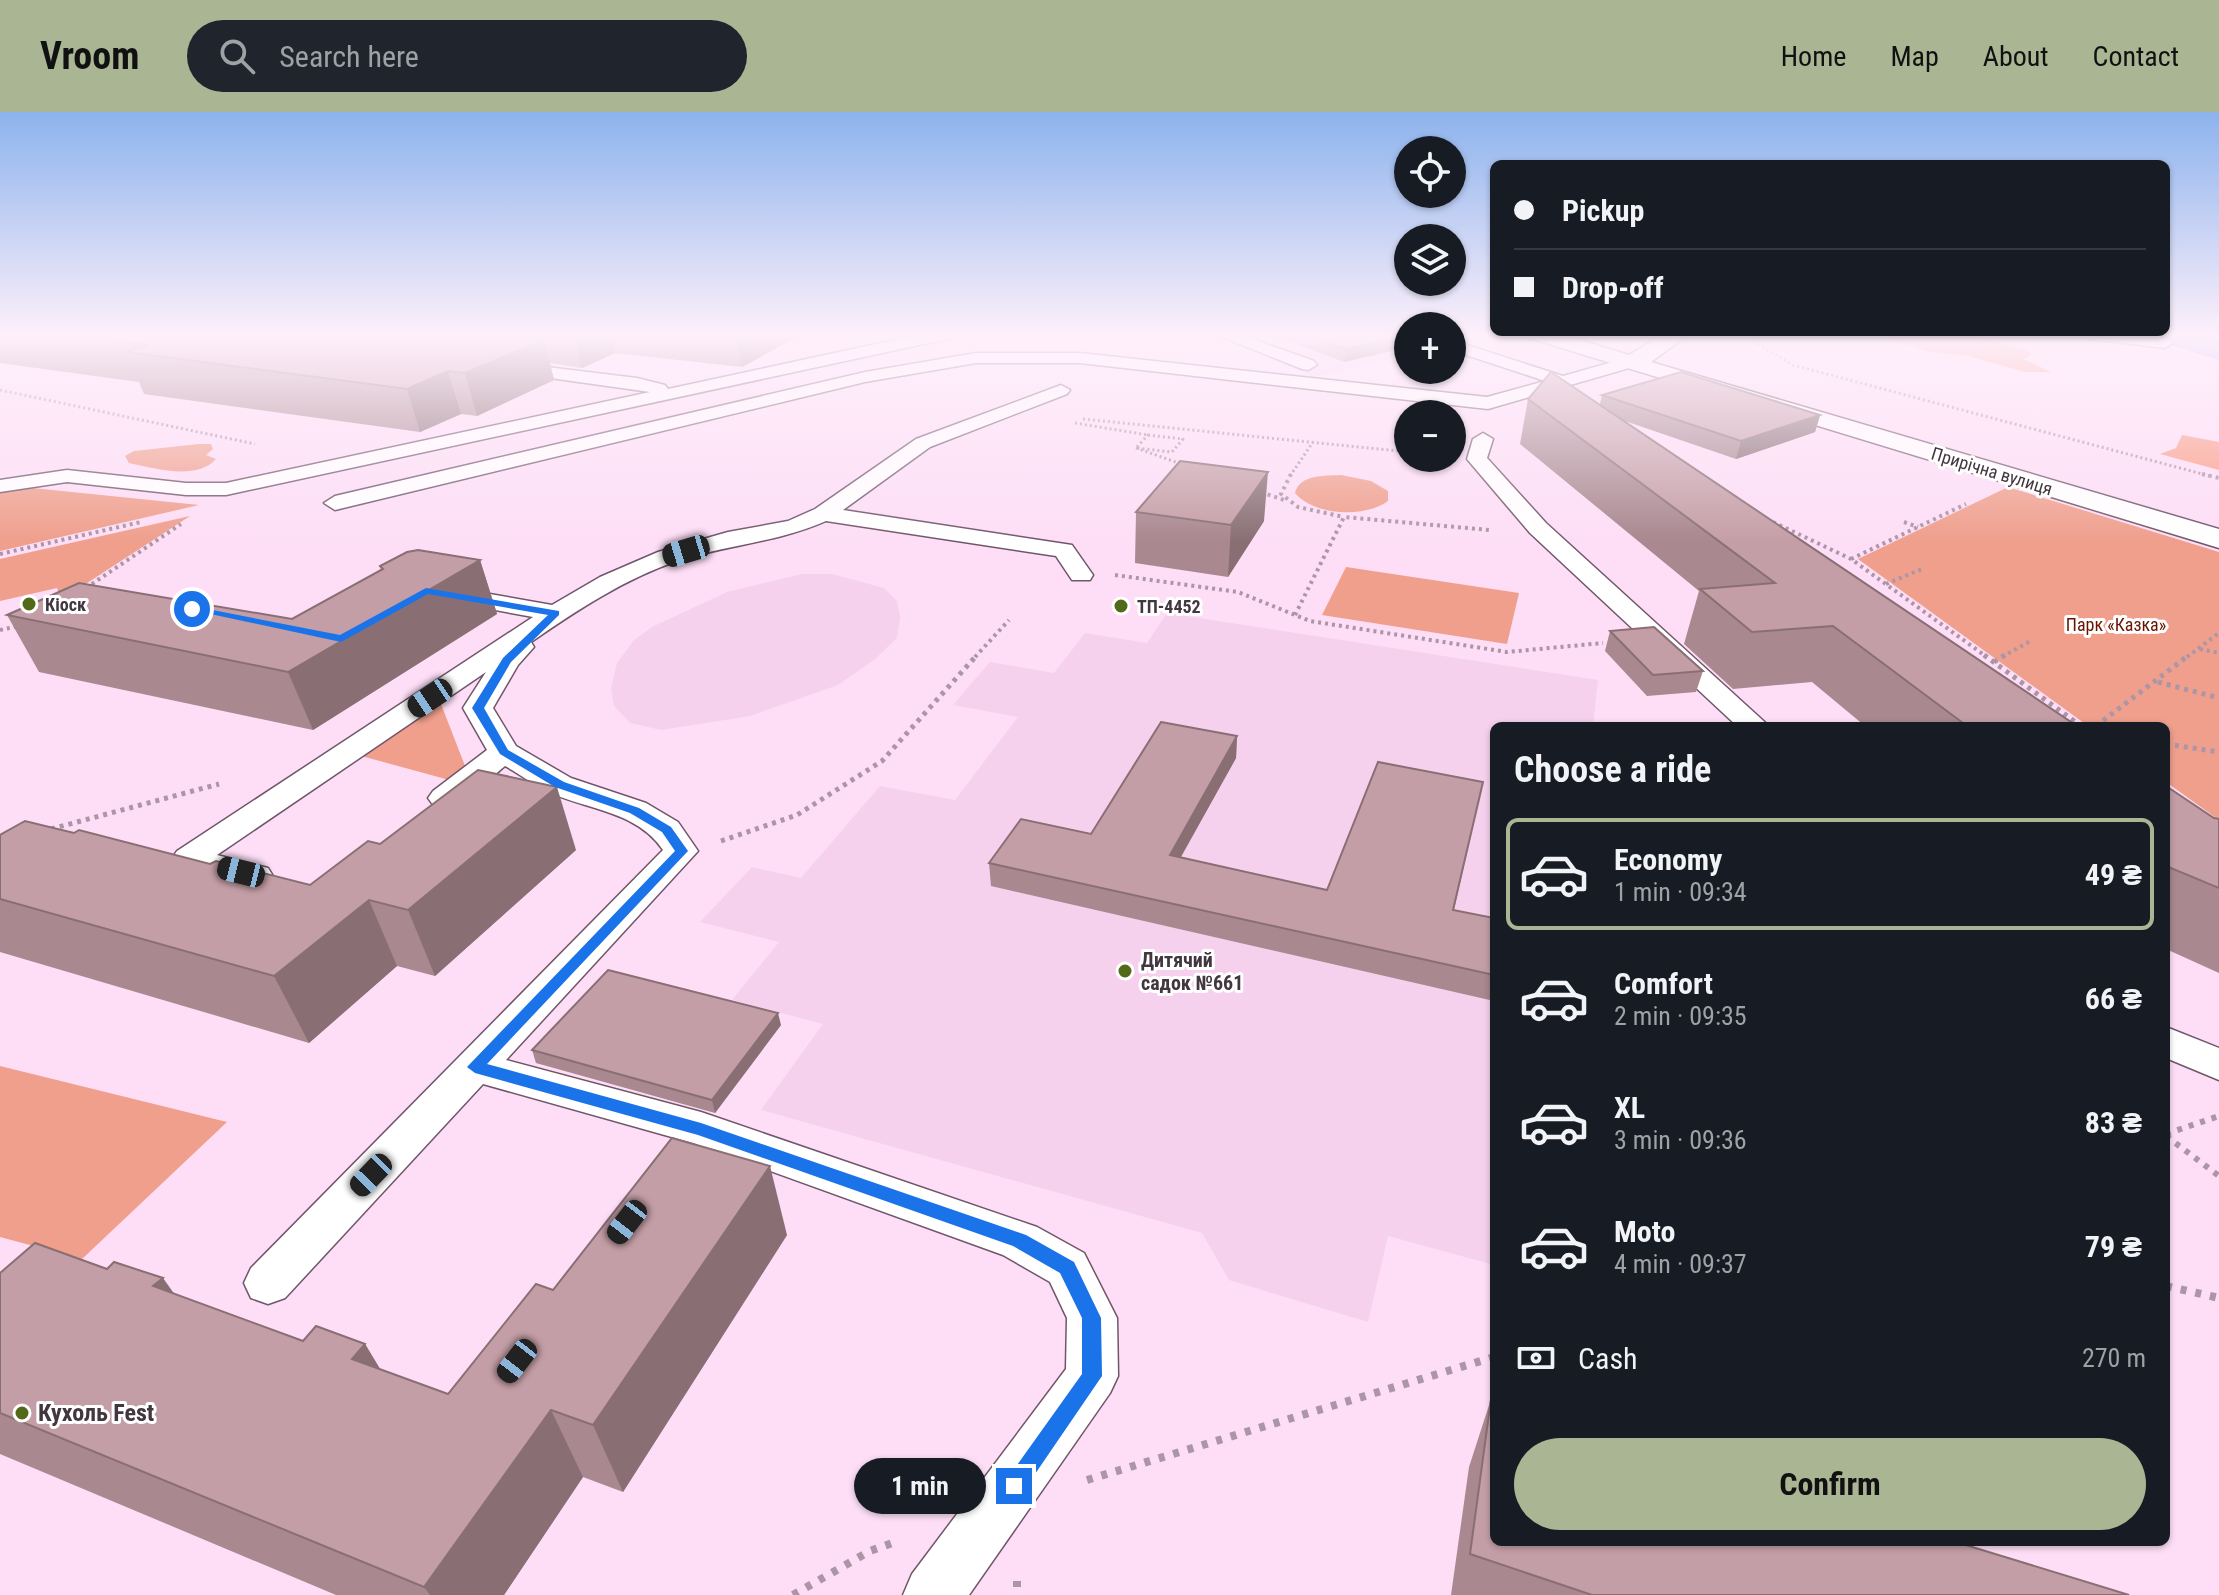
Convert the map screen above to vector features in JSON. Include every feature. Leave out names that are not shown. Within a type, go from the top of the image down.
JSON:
[{"type":"street","name":"Прирічна вулиця","points":[[1767,403],[2219,539]]},
{"type":"lane","points":[[0,486],[67,476],[186,489],[226,489],[619,403]]},
{"type":"lane","points":[[335,503],[755,403]]},
{"type":"lane","points":[[290,884],[189,858],[556,613],[609,582],[666,557],[728,539],[794,527],[823,514],[923,443],[1025,403]]},
{"type":"lane","points":[[1488,403],[1492,407],[1477,459],[1538,528],[1750,722]]},
{"type":"lane","points":[[823,514],[1064,550],[1079,573]]},
{"type":"lane","points":[[426,591],[556,613]]},
{"type":"lane","points":[[268,1283],[681,851],[666,829],[635,810],[560,785],[504,752],[478,708],[507,660],[556,613]]},
{"type":"lane","points":[[418,817],[504,752]]},
{"type":"lane","points":[[2170,1043],[2219,1065]]},
{"type":"lane","points":[[475,1067],[701,1129],[1020,1241],[1067,1268],[1092,1318],[1092,1376],[933,1595]]},
{"type":"lane","points":[[672,1166],[701,1129]]},
{"type":"path","points":[[63,403],[268,446]]},
{"type":"path","points":[[1937,403],[2219,478]]},
{"type":"path","points":[[1007,411],[1394,451]]},
{"type":"path","points":[[1148,435],[1183,439],[1172,452],[1136,448],[1148,435]]},
{"type":"path","points":[[1287,501],[1281,494],[1282,487],[1313,442]]},
{"type":"path","points":[[1136,448],[1191,467]]},
{"type":"path","points":[[1259,491],[1313,512],[1344,517],[1472,530],[1538,528]]},
{"type":"path","points":[[1851,559],[1969,502]]},
{"type":"path","points":[[74,596],[192,517]]},
{"type":"path","points":[[1295,615],[1344,517]]},
{"type":"path","points":[[1768,520],[1851,559],[2076,722]]},
{"type":"path","points":[[0,554],[146,521]]},
{"type":"path","points":[[1904,522],[1918,527]]},
{"type":"path","points":[[1886,584],[1922,569]]},
{"type":"path","points":[[1079,573],[1238,592],[1310,621],[1507,652],[1660,637]]},
{"type":"path","points":[[681,851],[745,835],[797,815],[882,761],[1009,620]]},
{"type":"path","points":[[0,630],[23,625]]},
{"type":"path","points":[[2102,722],[2217,636]]},
{"type":"path","points":[[1994,662],[2032,640]]},
{"type":"path","points":[[2200,649],[2219,653]]},
{"type":"path","points":[[2157,682],[2219,698]]},
{"type":"path","points":[[2170,745],[2219,752]]},
{"type":"path","points":[[46,831],[231,781]]},
{"type":"path","points":[[2170,1134],[2219,1116]]},
{"type":"path","points":[[2170,1138],[2219,1176]]},
{"type":"path","points":[[2170,1287],[2219,1298]]},
{"type":"path","points":[[1070,1485],[1490,1358]]},
{"type":"shaded area","points":[[2182,435],[2219,442],[2219,470],[2160,454],[2176,448]]},
{"type":"shaded area","points":[[802,574],[832,574],[884,588],[897,601],[900,618],[897,638],[874,660],[838,685],[750,716],[661,730],[630,723],[614,706],[611,688],[617,663],[634,640],[652,627],[727,592]]},
{"type":"shaded area","name":"Дитячий садок №661","points":[[1167,613],[1598,680],[1593,722],[1490,722],[1490,1264],[1388,1236],[1368,1322],[1229,1280],[1202,1233],[761,1110],[823,1024],[732,1000],[779,942],[700,922],[752,867],[801,878],[880,786],[955,800],[1018,717],[953,705],[990,662],[1054,673],[1085,633],[1147,643]]},
{"type":"green space","points":[[211,444],[213,449],[206,455],[216,459],[197,470],[150,468],[129,463],[125,456],[134,451]]},
{"type":"green space","points":[[1341,475],[1371,481],[1388,491],[1388,501],[1366,510],[1340,512],[1314,506],[1295,493],[1308,479]]},
{"type":"green space","name":"Парк «Казка»","points":[[2008,487],[2219,552],[2219,820],[2170,785],[2170,722],[2082,722],[1858,559]]},
{"type":"green space","points":[[33,488],[199,505],[0,551],[0,493]]},
{"type":"green space","points":[[190,516],[61,600],[57,588],[0,601],[0,559]]},
{"type":"green space","points":[[1346,567],[1519,593],[1507,644],[1322,615]]},
{"type":"green space","points":[[439,699],[467,771],[453,781],[354,754]]},
{"type":"green space","points":[[0,1066],[227,1122],[82,1259],[0,1237]]},
{"type":"building","points":[[1534,403],[1597,403],[2071,722],[1962,722],[1833,626],[1752,632],[1700,589],[1775,583]]},
{"type":"building","points":[[1627,403],[1782,403],[1820,415],[1741,441]]},
{"type":"building","points":[[1180,461],[1268,472],[1231,525],[1136,512]]},
{"type":"building","points":[[418,550],[480,560],[288,672],[7,615],[79,583],[292,619],[383,569],[380,566],[407,552]]},
{"type":"building","points":[[1654,627],[1703,671],[1653,675],[1610,631]]},
{"type":"building","points":[[1161,722],[1237,736],[1170,855],[1327,890],[1378,762],[1483,782],[1453,910],[1490,917],[1490,974],[989,863],[1021,819],[1091,834]]},
{"type":"building","points":[[478,770],[557,787],[408,910],[369,900],[274,976],[0,899],[0,835],[25,821],[74,833],[79,830],[210,864],[216,861],[310,885],[368,841],[380,844]]},
{"type":"building","points":[[2170,789],[2219,819],[2219,888],[2170,868]]},
{"type":"building","points":[[608,970],[778,1013],[712,1100],[532,1050]]},
{"type":"building","points":[[672,1138],[770,1166],[593,1425],[551,1410],[424,1587],[0,1413],[0,1273],[35,1243],[107,1269],[114,1262],[163,1278],[153,1286],[303,1341],[316,1326],[365,1344],[352,1359],[448,1394],[536,1284],[553,1290]]},
{"type":"building","points":[[1490,1406],[1490,1546],[1969,1546],[2129,1595],[1592,1595],[1470,1554]]},
{"type":"place","name":"Кіоск","points":[[29,604]]},
{"type":"place","name":"ТП-4452","points":[[1121,606]]},
{"type":"place","name":"Дитячий садок №661","points":[[1125,971]]},
{"type":"place","name":"Кухоль Fest","points":[[22,1413]]},
{"type":"route","points":[[192,609],[341,639],[426,591],[556,613],[507,660],[478,708],[504,752],[560,785],[635,810],[666,829],[681,851],[475,1067],[701,1129],[1020,1241],[1067,1268],[1092,1318],[1092,1376],[1014,1486]]}]
